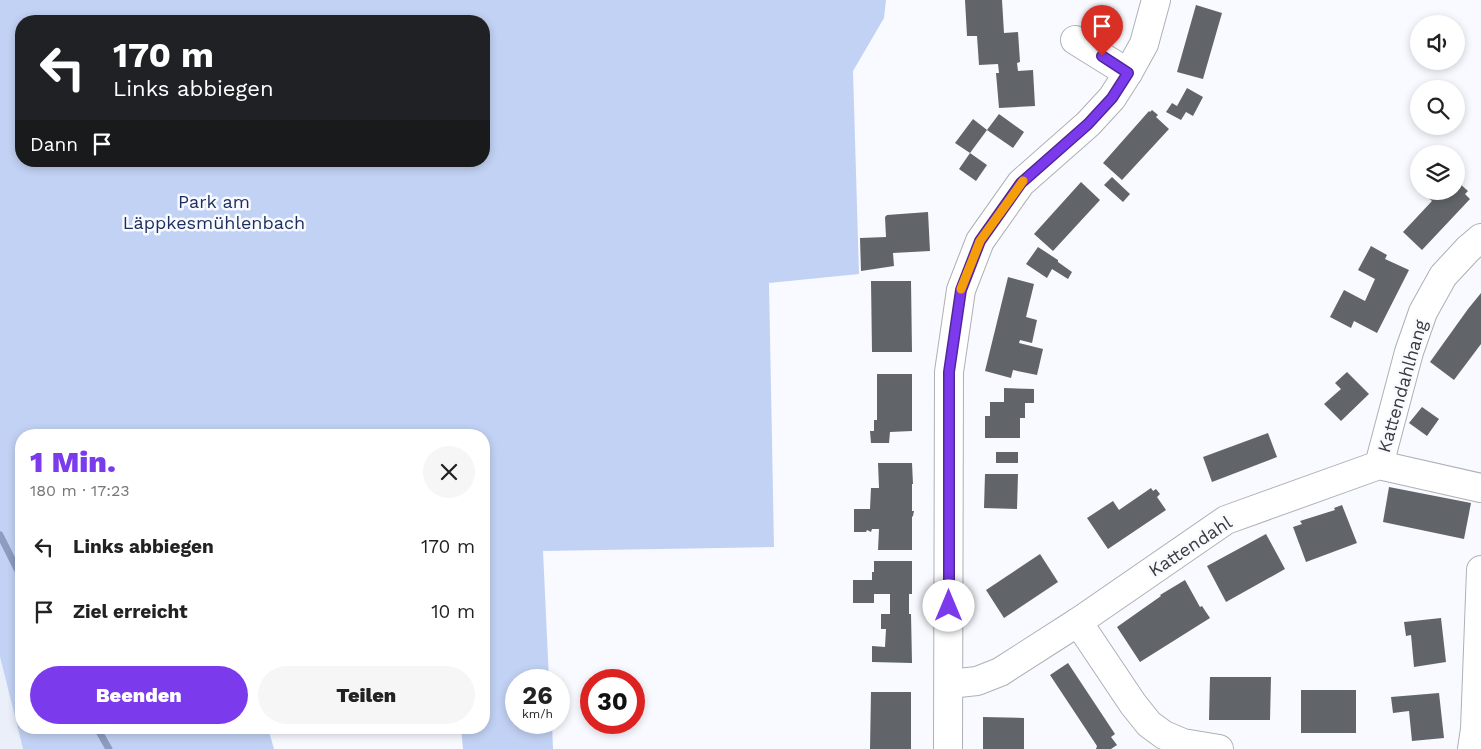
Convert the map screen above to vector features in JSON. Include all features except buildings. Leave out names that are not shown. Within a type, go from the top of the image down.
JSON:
[{"type":"street","points":[[948,749],[949,372],[961,290],[980,241],[1021,183],[1088,124],[1112,98],[1144,44],[1156,0]]},
{"type":"street","points":[[1075,40],[1128,73]]},
{"type":"street","name":"Kattendahlhang","points":[[1379,465],[1409,352],[1423,312],[1444,276],[1468,249],[1481,238]]},
{"type":"street","points":[[1379,465],[1481,488]]},
{"type":"street","name":"Kattendahl","points":[[949,684],[977,681],[1000,672],[1078,622],[1226,520],[1379,465]]},
{"type":"street","points":[[1472,749],[1475,729],[1481,570]]},
{"type":"street","points":[[1078,622],[1133,704],[1149,724],[1164,735],[1183,743],[1219,749]]},
{"type":"shaded area","points":[[0,657],[15,717],[15,734],[19,734],[23,749],[0,749]]},
{"type":"green space","name":"Park am Läppkesmühlenbach","points":[[0,0],[886,0],[884,18],[853,71],[859,274],[769,283],[774,547],[543,551],[548,669],[505,669],[505,734],[552,734],[553,749],[463,749],[462,734],[490,734],[490,429],[15,429],[15,717],[0,657]]},
{"type":"green space","points":[[19,734],[270,734],[274,749],[23,749]]},
{"type":"waterway","points":[[0,535],[15,565]]},
{"type":"waterway","points":[[100,734],[109,749]]},
{"type":"slow traffic","points":[[961,289],[980,241],[1023,181]]},
{"type":"route","points":[[949,606],[949,372],[961,290],[980,241],[1021,183],[1088,124],[1112,98],[1128,73],[1102,56]]}]
